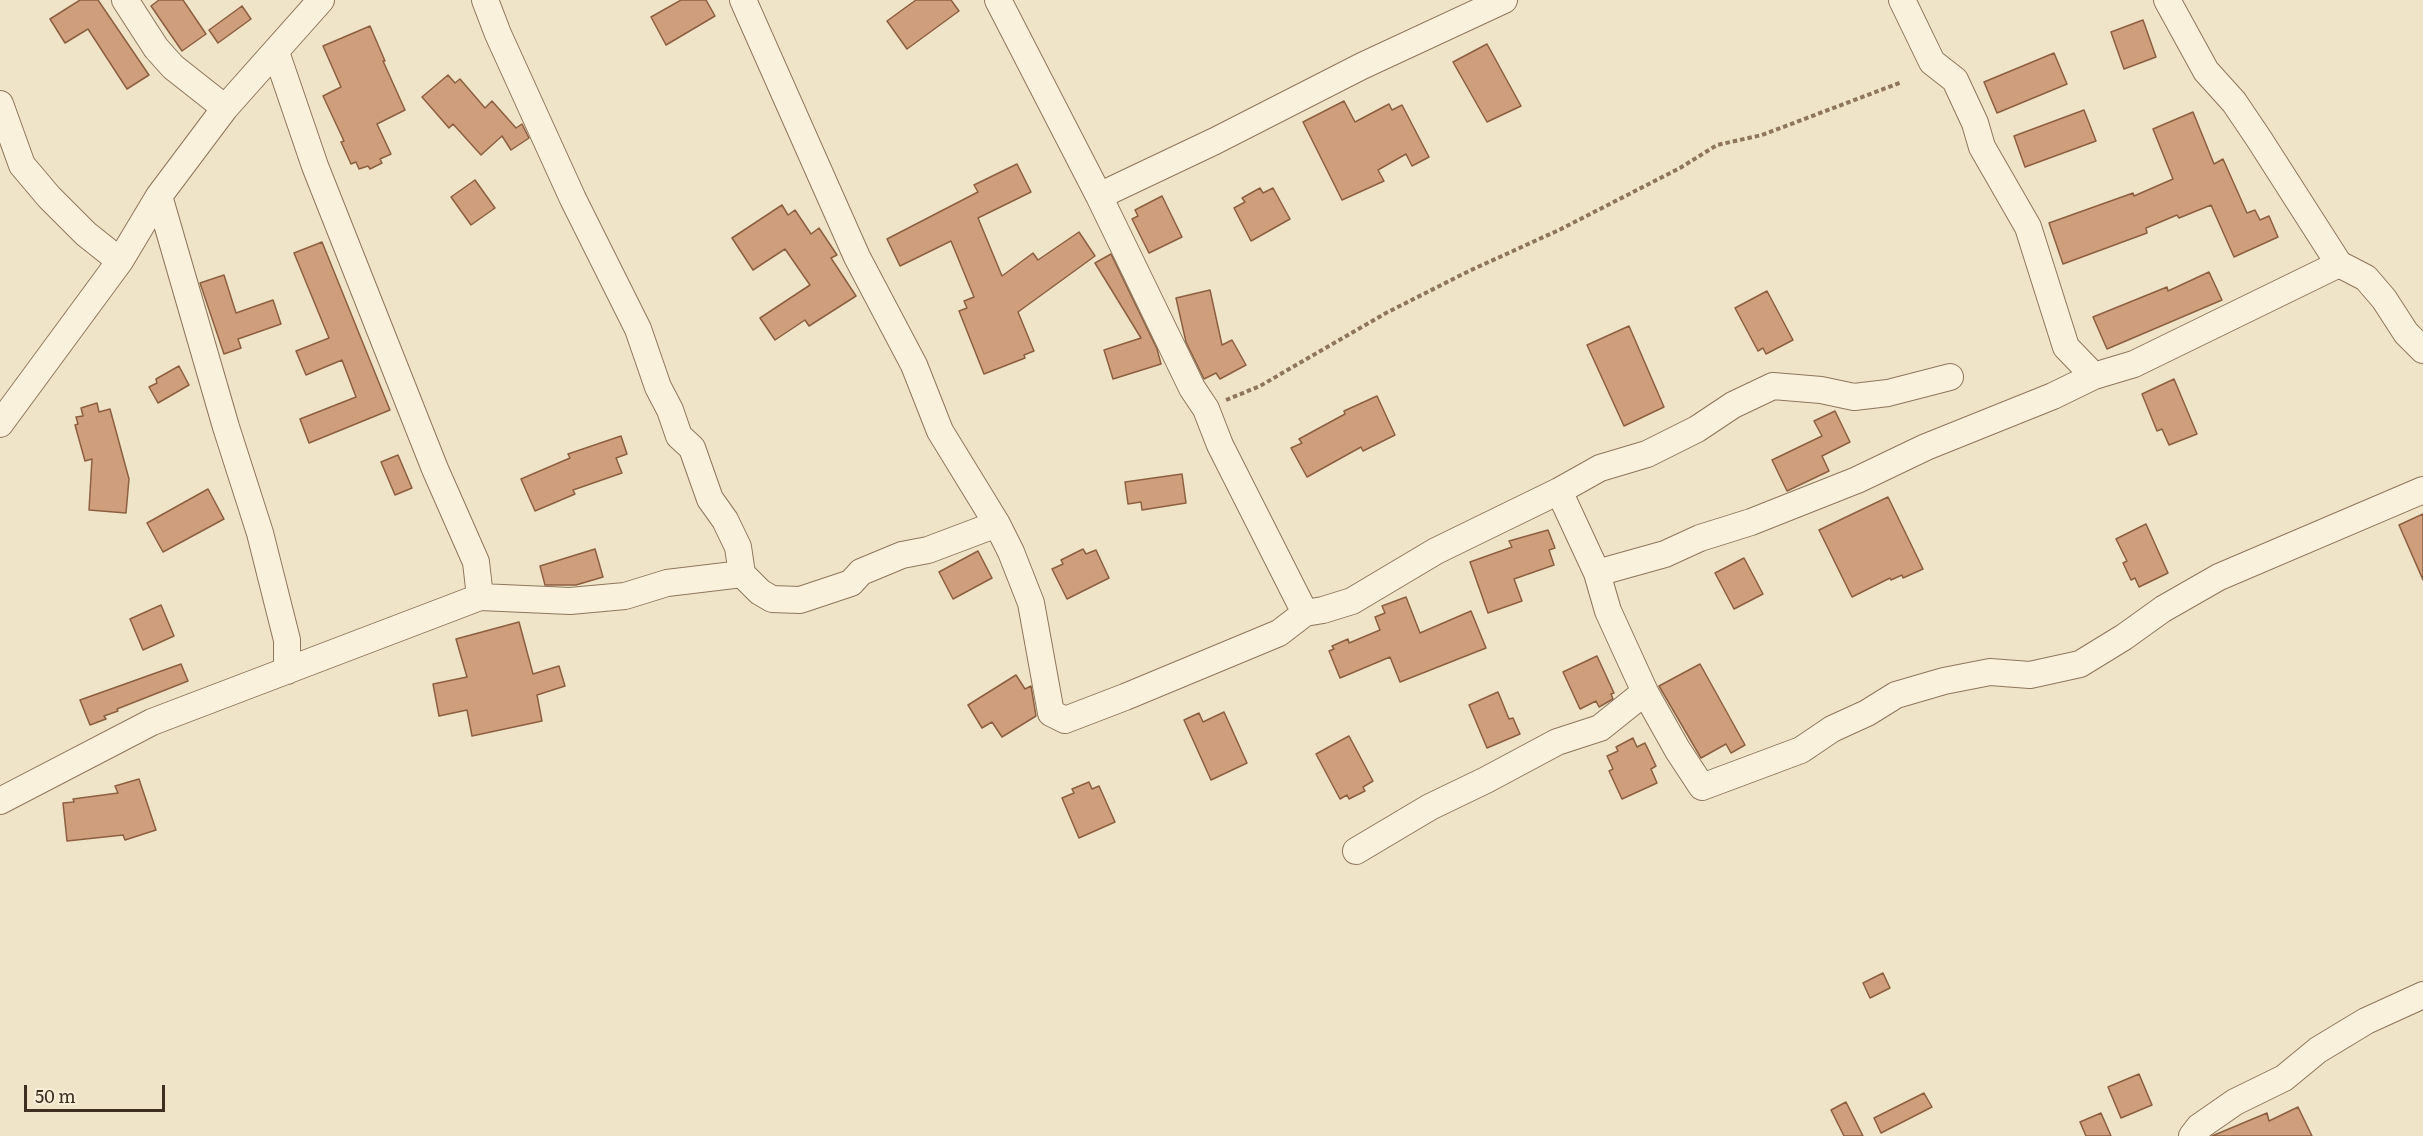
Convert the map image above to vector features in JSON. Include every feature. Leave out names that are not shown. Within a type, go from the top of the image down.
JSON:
[{"type":"street","points":[[125,0],[156,48],[173,67],[225,108]]},
{"type":"street","points":[[0,424],[120,261],[159,196],[225,108],[321,0]]},
{"type":"street","points":[[485,0],[498,34],[573,199],[638,329],[678,436],[692,448],[710,499],[738,547],[742,574],[760,592],[772,598],[800,600],[851,583],[861,572],[902,555],[928,550],[997,524]]},
{"type":"street","points":[[743,0],[857,257],[914,365],[940,431],[997,524],[1031,603],[1051,713],[1065,720],[1279,633],[1305,613],[1352,601],[1436,551],[1559,491],[1600,468],[1647,454],[1697,429],[1734,405],[1773,386],[1821,390],[1854,397],[1888,393],[1950,376]]},
{"type":"street","points":[[998,0],[1099,195],[1192,388],[1206,409],[1220,445],[1305,613]]},
{"type":"street","points":[[1099,195],[1215,141],[1362,66],[1504,0]]},
{"type":"street","points":[[1902,0],[1932,62],[1955,80],[1975,123],[1982,147],[2028,227],[2066,347],[2094,375]]},
{"type":"street","points":[[2167,0],[2206,71],[2234,102],[2339,264],[2366,278],[2384,299],[2406,333],[2423,350]]},
{"type":"street","points":[[276,52],[315,166],[435,469],[476,562],[480,597]]},
{"type":"street","points":[[0,104],[22,165],[49,197],[86,234],[120,261]]},
{"type":"street","points":[[159,196],[260,533],[287,640],[287,671]]},
{"type":"street","points":[[1596,573],[1665,554],[1700,538],[1751,522],[1857,480],[1926,447],[2053,396],[2094,375],[2134,364],[2339,264]]},
{"type":"street","points":[[1559,491],[1596,573],[1608,611],[1645,692],[1677,749],[1702,787],[1800,750],[1832,729],[1867,713],[1896,695],[1944,681],[1990,672],[2030,675],[2080,664],[2163,609],[2219,577],[2423,490]]},
{"type":"street","points":[[0,801],[152,722],[480,597],[570,601],[625,596],[668,583],[742,574]]},
{"type":"street","points":[[1356,851],[1430,807],[1557,742],[1600,728],[1645,692]]},
{"type":"street","points":[[2192,1136],[2199,1127],[2235,1102],[2284,1078],[2318,1050],[2366,1021],[2423,994]]},
{"type":"path","points":[[1206,409],[1260,386],[1386,313],[1469,271],[1559,230],[1680,168],[1717,145],[1762,135],[1902,82]]},
{"type":"building","points":[[80,0],[98,0],[149,75],[127,89],[88,29],[65,43],[50,19]]},
{"type":"building","points":[[159,0],[183,0],[206,34],[182,51],[151,6]]},
{"type":"building","points":[[681,0],[706,0],[715,16],[666,45],[651,17]]},
{"type":"building","points":[[916,0],[951,0],[959,11],[907,49],[887,21]]},
{"type":"building","points":[[242,6],[251,19],[218,43],[209,30]]},
{"type":"building","points":[[2143,20],[2156,57],[2124,69],[2111,32]]},
{"type":"building","points":[[370,26],[405,110],[377,124],[391,154],[380,159],[382,163],[370,169],[368,166],[359,169],[356,162],[351,164],[341,142],[344,141],[323,96],[341,87],[323,46]]},
{"type":"building","points":[[1487,44],[1521,106],[1487,122],[1453,62]]},
{"type":"building","points":[[2054,53],[2067,84],[1997,113],[1984,82]]},
{"type":"building","points":[[448,75],[455,83],[460,79],[485,108],[492,101],[516,128],[522,124],[529,138],[511,150],[502,136],[481,155],[453,124],[449,128],[422,97]]},
{"type":"building","points":[[1344,101],[1355,122],[1389,104],[1392,110],[1402,105],[1429,157],[1412,166],[1406,154],[1378,170],[1384,181],[1342,200],[1303,122]]},
{"type":"building","points":[[2084,110],[2096,141],[2025,167],[2014,136]]},
{"type":"building","points":[[2193,112],[2214,164],[2223,159],[2247,213],[2255,210],[2260,220],[2269,216],[2278,237],[2234,257],[2211,205],[2179,218],[2177,215],[2146,228],[2147,233],[2063,264],[2049,223],[2133,193],[2134,196],[2173,179],[2153,129]]},
{"type":"building","points":[[1017,164],[1031,192],[978,218],[1002,276],[1033,253],[1038,260],[1079,232],[1095,256],[1018,312],[1034,351],[1024,355],[1025,358],[984,374],[959,311],[967,308],[964,301],[974,297],[951,241],[900,266],[887,239],[978,192],[974,185]]},
{"type":"building","points":[[475,180],[495,208],[471,225],[451,197]]},
{"type":"building","points":[[1260,188],[1263,193],[1273,188],[1290,219],[1251,241],[1234,208],[1245,202],[1242,198]]},
{"type":"building","points":[[1162,196],[1182,237],[1149,253],[1132,219],[1138,216],[1135,210]]},
{"type":"building","points":[[782,205],[788,215],[795,210],[811,234],[819,228],[837,255],[831,258],[856,296],[809,326],[805,320],[775,340],[760,318],[810,285],[785,249],[753,270],[732,238]]},
{"type":"building","points":[[322,242],[390,410],[309,443],[300,419],[356,397],[342,360],[306,375],[296,351],[329,338],[294,253]]},
{"type":"building","points":[[1111,254],[1157,349],[1161,364],[1113,379],[1104,350],[1141,338],[1095,263]]},
{"type":"building","points":[[2209,272],[2222,300],[2107,349],[2093,317],[2167,287],[2168,291]]},
{"type":"building","points":[[224,275],[236,313],[273,300],[281,324],[238,339],[241,348],[224,354],[200,283]]},
{"type":"building","points":[[1210,290],[1222,345],[1232,340],[1246,365],[1220,379],[1216,373],[1204,379],[1186,342],[1176,298]]},
{"type":"building","points":[[1767,291],[1793,340],[1766,354],[1763,348],[1758,351],[1735,308]]},
{"type":"building","points":[[1629,326],[1664,407],[1624,426],[1587,345]]},
{"type":"building","points":[[179,366],[189,385],[158,403],[149,387],[157,383],[156,379]]},
{"type":"building","points":[[2174,379],[2197,434],[2169,445],[2162,429],[2157,431],[2142,394]]},
{"type":"building","points":[[1377,396],[1395,435],[1363,451],[1361,447],[1307,477],[1291,448],[1302,443],[1299,439],[1345,414],[1344,411]]},
{"type":"building","points":[[97,403],[99,412],[110,409],[129,479],[126,513],[89,510],[92,459],[85,461],[75,425],[78,424],[76,417],[83,416],[81,408]]},
{"type":"building","points":[[1835,411],[1850,442],[1822,456],[1829,471],[1787,491],[1772,460],[1822,436],[1814,421]]},
{"type":"building","points":[[621,436],[627,454],[616,458],[622,473],[573,490],[575,494],[535,511],[521,479],[570,458],[568,454]]},
{"type":"building","points":[[398,455],[412,488],[395,495],[381,462]]},
{"type":"building","points":[[1182,474],[1186,503],[1142,510],[1141,502],[1128,504],[1125,482]]},
{"type":"building","points":[[208,489],[224,519],[163,552],[147,523]]},
{"type":"building","points":[[1888,497],[1923,569],[1903,578],[1902,575],[1891,580],[1890,578],[1852,597],[1819,530]]},
{"type":"building","points":[[2423,514],[2423,580],[2399,525]]},
{"type":"building","points":[[2146,524],[2168,573],[2139,587],[2135,578],[2131,580],[2123,563],[2127,561],[2116,539]]},
{"type":"building","points":[[1548,530],[1555,548],[1549,550],[1554,565],[1514,579],[1522,601],[1488,613],[1470,562],[1512,547],[1509,541]]},
{"type":"building","points":[[595,549],[603,577],[576,585],[545,585],[540,566]]},
{"type":"building","points":[[1083,549],[1086,554],[1096,550],[1109,578],[1067,599],[1052,569],[1063,564],[1061,560]]},
{"type":"building","points":[[978,551],[992,578],[953,599],[939,572]]},
{"type":"building","points":[[1744,558],[1763,594],[1734,609],[1715,573]]},
{"type":"building","points":[[1406,597],[1420,633],[1471,611],[1486,648],[1400,682],[1390,657],[1340,678],[1329,651],[1334,649],[1332,646],[1348,639],[1349,643],[1380,630],[1375,617],[1385,613],[1382,606]]},
{"type":"building","points":[[161,605],[174,636],[143,650],[130,619]]},
{"type":"building","points":[[519,622],[533,674],[559,666],[565,686],[537,695],[542,721],[472,736],[467,710],[439,716],[433,684],[467,677],[456,639]]},
{"type":"building","points":[[1597,656],[1614,693],[1611,694],[1613,699],[1599,707],[1596,701],[1580,709],[1563,672]]},
{"type":"building","points":[[181,664],[188,681],[117,709],[118,711],[104,716],[106,719],[90,725],[80,700]]},
{"type":"building","points":[[1700,664],[1745,745],[1731,753],[1726,744],[1701,758],[1659,686]]},
{"type":"building","points":[[1016,675],[1025,689],[1031,686],[1036,716],[1002,737],[992,722],[982,728],[968,705]]},
{"type":"building","points":[[1498,692],[1509,719],[1513,718],[1520,734],[1487,748],[1469,705]]},
{"type":"building","points":[[1224,712],[1247,763],[1211,780],[1184,720],[1199,713],[1203,722]]},
{"type":"building","points":[[1349,736],[1373,781],[1363,787],[1365,791],[1349,799],[1347,795],[1340,799],[1316,754]]},
{"type":"building","points":[[1633,738],[1637,747],[1645,743],[1656,766],[1651,769],[1657,783],[1622,799],[1609,771],[1613,769],[1607,756],[1618,751],[1616,747]]},
{"type":"building","points":[[139,779],[156,830],[125,840],[123,835],[67,841],[63,803],[74,802],[73,799],[118,793],[115,786]]},
{"type":"building","points":[[1089,782],[1092,789],[1099,786],[1115,822],[1079,838],[1062,798],[1074,793],[1072,789]]},
{"type":"building","points":[[1883,973],[1890,988],[1870,998],[1863,983]]},
{"type":"building","points":[[2139,1074],[2152,1105],[2121,1118],[2108,1087]]},
{"type":"building","points":[[1924,1093],[1932,1107],[1881,1133],[1874,1118]]},
{"type":"building","points":[[1846,1102],[1863,1136],[1844,1136],[1831,1110]]},
{"type":"building","points":[[2298,1107],[2312,1136],[2212,1136],[2267,1113],[2269,1121]]},
{"type":"building","points":[[2101,1113],[2111,1136],[2086,1136],[2080,1122]]}]
